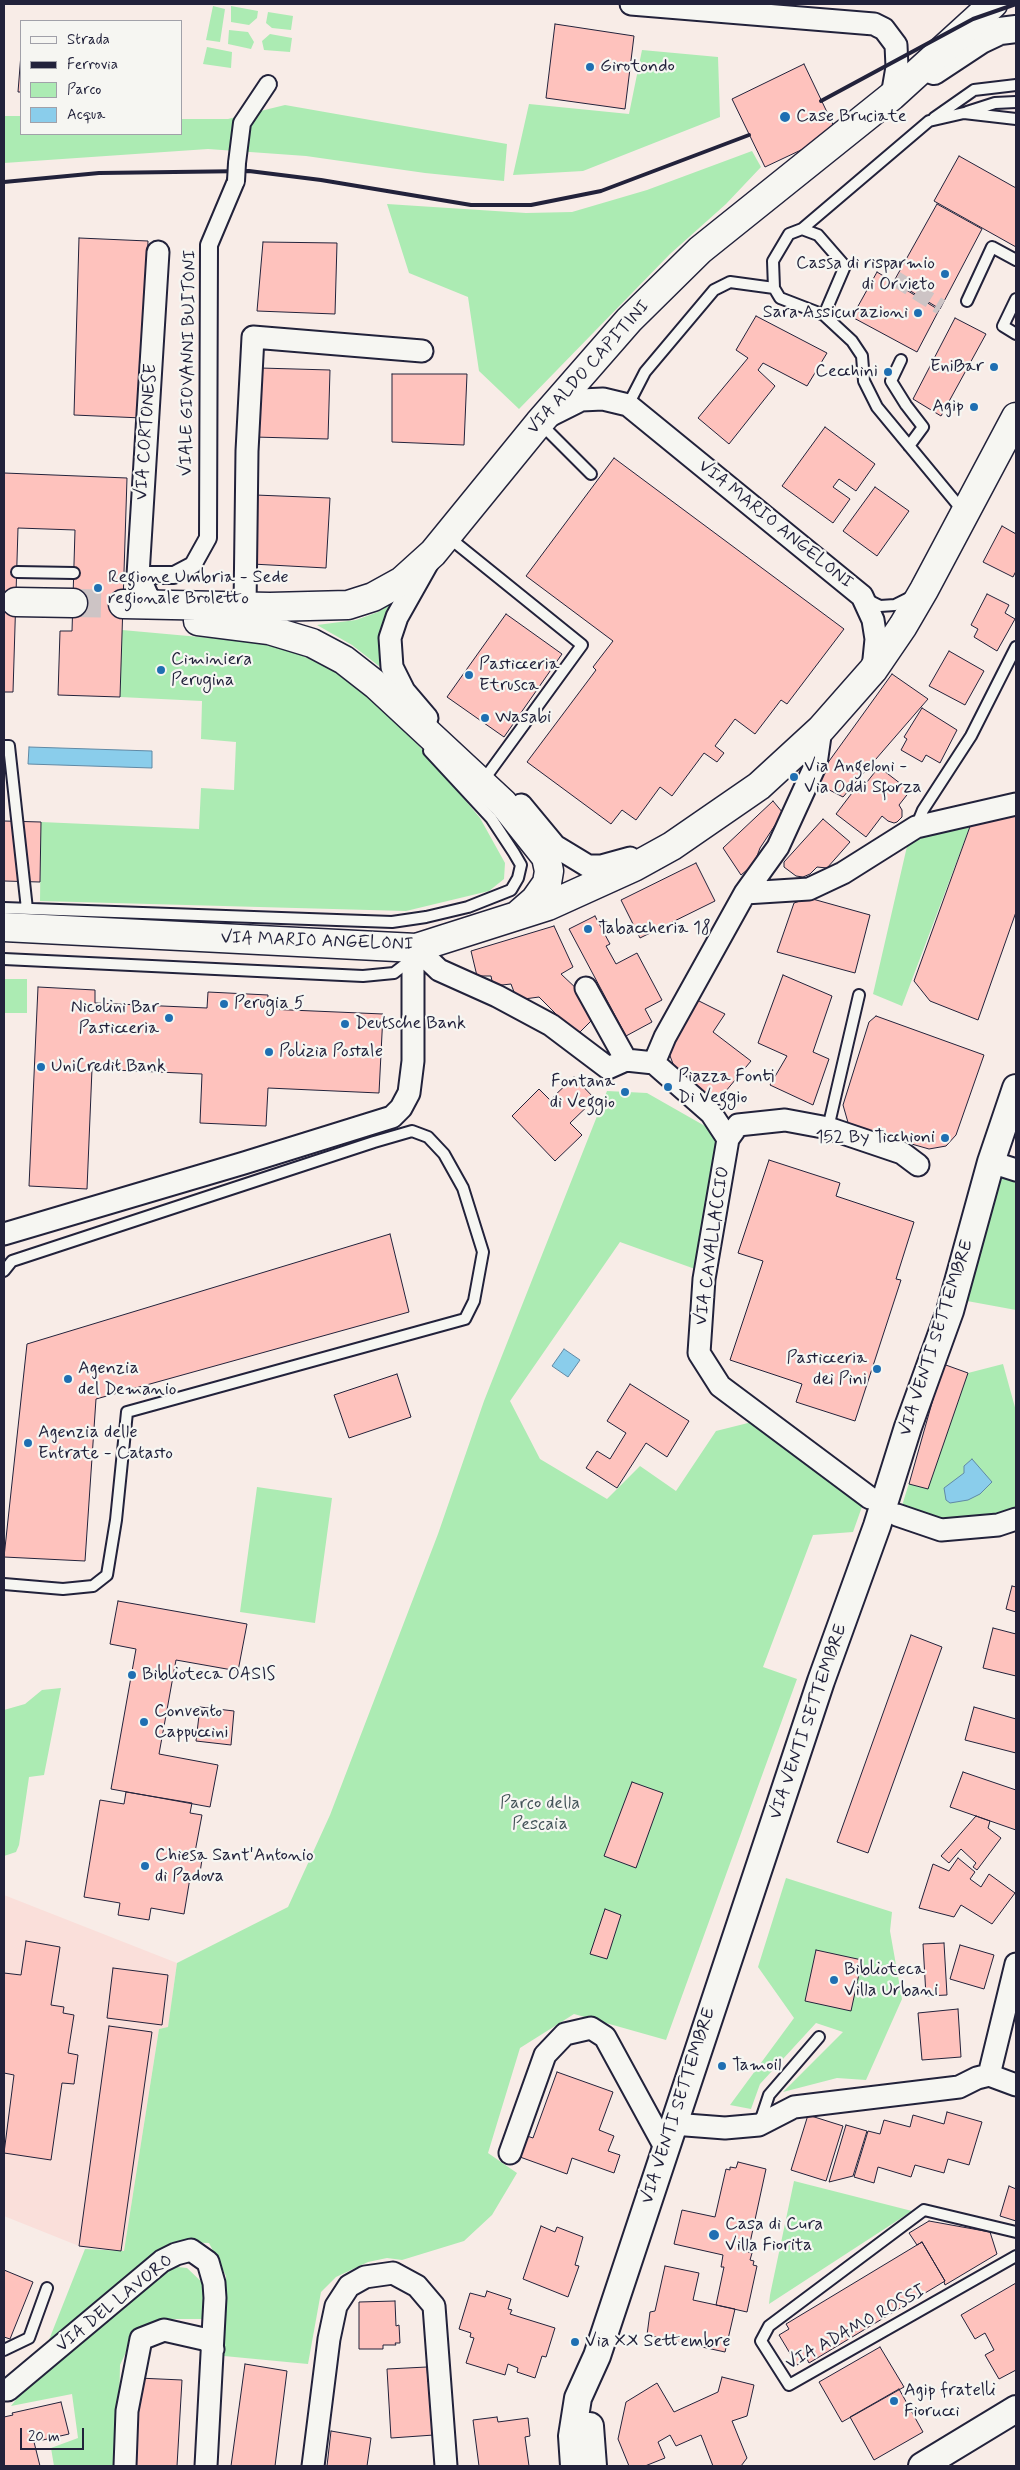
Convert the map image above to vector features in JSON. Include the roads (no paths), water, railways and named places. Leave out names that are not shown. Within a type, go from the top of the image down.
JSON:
[{"type":"main road","name":"VIA ALDO CAPITINI","points":[[142,605],[244,607],[348,605],[373,597],[402,581],[439,544],[539,422],[629,320],[700,250],[892,96],[993,4]]},
{"type":"main road","name":"VIA MARIO ANGELONI","points":[[4,927],[331,933],[415,953],[548,906],[634,867],[672,846],[758,786],[821,729],[873,670],[924,590],[1016,417]]},
{"type":"main road","points":[[16,602],[73,603]]},
{"type":"main road","points":[[142,605],[177,619],[269,630],[312,644],[344,660],[369,679],[503,803],[546,857],[549,871],[547,884],[535,900],[514,919]]},
{"type":"street","points":[[631,4],[874,24],[884,29],[896,45],[897,67],[892,96]]},
{"type":"street","points":[[892,96],[981,40],[1000,31],[1016,29]]},
{"type":"street","name":"VIALE GIOVANNI BUITONI","points":[[131,575],[174,575],[187,569],[193,565],[208,538],[209,245],[236,181],[242,123],[268,84]]},
{"type":"street","name":"VIA CORTONESE","points":[[142,605],[148,597],[131,575],[158,252]]},
{"type":"street","points":[[244,607],[247,452],[253,337],[422,352]]},
{"type":"street","name":"VIA MARIO ANGELONI","points":[[539,422],[581,400],[603,399],[628,405],[862,596],[873,620],[876,639],[873,670]]},
{"type":"street","points":[[439,544],[397,617],[390,638],[392,667],[404,691],[425,716],[527,812],[555,846],[588,866],[601,866],[619,862],[642,853],[672,846]]},
{"type":"street","points":[[654,1063],[665,1036],[744,893],[778,847],[816,764],[821,729]]},
{"type":"street","points":[[744,893],[809,889],[844,873],[916,827],[1016,804]]},
{"type":"street","points":[[415,953],[439,970],[497,996],[617,1064],[654,1063],[733,1132],[785,1120],[828,1128],[902,1153],[918,1165]]},
{"type":"street","points":[[11,1232],[392,1116],[401,1108],[409,1093],[413,1060],[415,953]]},
{"type":"street","points":[[586,988],[617,1064]]},
{"type":"street","name":"VIA VENTI SETTEMBRE","points":[[574,2466],[572,2436],[578,2398],[597,2356],[821,1681],[877,1526],[908,1427],[950,1311],[991,1162],[1016,1088]]},
{"type":"street","name":"VIA CAVALLACCIO","points":[[733,1132],[704,1279],[699,1353],[720,1386],[870,1498]]},
{"type":"street","points":[[991,1162],[1016,1170]]},
{"type":"street","points":[[897,1515],[941,1530],[998,1525],[1016,1519]]},
{"type":"street","points":[[989,2075],[1016,1964]]},
{"type":"street","points":[[510,2153],[545,2055],[565,2034],[591,2028],[605,2037],[669,2135],[759,2125],[794,2107],[958,2087],[977,2078],[989,2075],[1016,2085]]},
{"type":"street","name":"VIA DEL LAVORO","points":[[4,2390],[8,2390],[162,2261],[176,2254],[191,2250],[208,2262],[214,2283],[213,2348],[206,2466]]},
{"type":"street","points":[[313,2466],[329,2340],[336,2306],[349,2286],[365,2277],[393,2273],[417,2286],[434,2306],[446,2466]]},
{"type":"street","points":[[125,2466],[127,2411],[142,2339],[164,2330],[208,2340],[213,2348]]},
{"type":"street","name":"VIA VENTI SETTEMBRE","points":[[593,2466],[590,2423],[598,2378],[597,2356]]},
{"type":"street","points":[[922,2466],[1016,2409]]},
{"type":"lane","points":[[966,514],[877,407],[864,381],[862,356],[852,341],[824,315],[780,298],[774,288],[773,261],[789,234],[802,228],[929,121],[974,90],[1016,85]]},
{"type":"lane","points":[[929,121],[995,103],[1016,102]]},
{"type":"lane","points":[[964,113],[1016,120]]},
{"type":"lane","points":[[802,228],[818,235],[844,266],[824,315]]},
{"type":"lane","points":[[967,301],[992,247],[1016,260]]},
{"type":"lane","points":[[628,405],[645,372],[714,290],[730,282],[774,288]]},
{"type":"lane","points":[[1016,298],[1003,326],[1016,334]]},
{"type":"lane","points":[[901,360],[891,381],[923,427],[909,446]]},
{"type":"lane","points":[[539,422],[591,474]]},
{"type":"lane","points":[[439,544],[582,645],[488,774]]},
{"type":"lane","points":[[17,572],[74,573]]},
{"type":"lane","points":[[862,596],[880,606],[894,605],[924,590]]},
{"type":"lane","points":[[916,827],[923,810],[971,736],[1016,647]]},
{"type":"lane","points":[[4,908],[331,933],[426,917],[468,907],[511,890],[518,878],[521,865],[491,818],[430,752],[418,726]]},
{"type":"lane","points":[[4,746],[9,746],[27,909]]},
{"type":"lane","points":[[4,959],[363,976],[394,973],[415,953]]},
{"type":"lane","points":[[828,1128],[859,995]]},
{"type":"lane","points":[[4,1271],[12,1261],[412,1131],[428,1137],[444,1154],[464,1188],[483,1252],[474,1301],[465,1319],[127,1412],[116,1520],[107,1575],[93,1586],[63,1589],[4,1584]]},
{"type":"lane","points":[[759,2125],[769,2095],[819,2037]]},
{"type":"lane","name":"VIA ADAMO ROSSI","points":[[1016,2232],[924,2210],[769,2326],[762,2341],[789,2385],[1016,2256]]},
{"type":"lane","points":[[4,2350],[29,2338],[47,2288]]},
{"type":"water","points":[[29,747],[152,751],[152,768],[28,764]]},
{"type":"water","points":[[564,1349],[580,1360],[568,1377],[552,1366]]},
{"type":"water","points":[[972,1459],[992,1482],[980,1494],[968,1500],[950,1503],[946,1500],[944,1488],[964,1473],[964,1466]]},
{"type":"tunnel","points":[[896,279],[941,307]]},
{"type":"tunnel","points":[[73,603],[123,604]]},
{"type":"railway","points":[[821,101],[973,19],[1016,4]]},
{"type":"railway","points":[[4,182],[99,173],[249,171],[321,180],[471,205],[531,205],[601,191],[749,135]]},
{"type":"place","name":"Girotondo","points":[[590,67]]},
{"type":"place","name":"Case Bruciate","points":[[785,117]]},
{"type":"place","name":"Cassa di risparmio di Orvieto","points":[[945,274]]},
{"type":"place","name":"Sara Assicurazioni","points":[[918,313]]},
{"type":"place","name":"EniBar","points":[[994,367]]},
{"type":"place","name":"Cecchini","points":[[888,372]]},
{"type":"place","name":"Agip","points":[[974,407]]},
{"type":"place","name":"Regione Umbria - Sede regionale Broletto","points":[[98,588]]},
{"type":"place","name":"Ciminiera Perugina","points":[[161,670]]},
{"type":"place","name":"Pasticceria Etrusca","points":[[469,675]]},
{"type":"place","name":"Wasabi","points":[[485,718]]},
{"type":"place","name":"Via Angeloni - Via Oddi Sforza","points":[[794,777]]},
{"type":"place","name":"Tabaccheria 18","points":[[588,929]]},
{"type":"place","name":"Perugia 5","points":[[224,1004]]},
{"type":"place","name":"Nicolini Bar Pasticceria","points":[[169,1018]]},
{"type":"place","name":"Deutsche Bank","points":[[345,1024]]},
{"type":"place","name":"Polizia Postale","points":[[269,1052]]},
{"type":"place","name":"UniCredit Bank","points":[[41,1067]]},
{"type":"place","name":"Piazza Fonti Di Veggio","points":[[668,1087]]},
{"type":"place","name":"Fontana di Veggio","points":[[625,1092]]},
{"type":"place","name":"152 By Ticchioni","points":[[945,1138]]},
{"type":"place","name":"Pasticceria dei Pini","points":[[877,1369]]},
{"type":"place","name":"Agenzia del Demanio","points":[[68,1379]]},
{"type":"place","name":"Agenzia delle Entrate - Catasto","points":[[28,1443]]},
{"type":"place","name":"Biblioteca OASIS","points":[[132,1675]]},
{"type":"place","name":"Convento Cappuccini","points":[[144,1722]]},
{"type":"place","name":"Chiesa Sant'Antonio di Padova","points":[[145,1866]]},
{"type":"place","name":"Biblioteca Villa Urbani","points":[[834,1980]]},
{"type":"place","name":"Tamoil","points":[[722,2066]]},
{"type":"place","name":"Casa di Cura Villa Fiorita","points":[[714,2235]]},
{"type":"place","name":"Via XX Settembre","points":[[575,2342]]},
{"type":"place","name":"Agip fratelli Fiorucci","points":[[894,2401]]},
{"type":"park label","name":"Parco della Pescaia","points":[[540,1814]]}]
